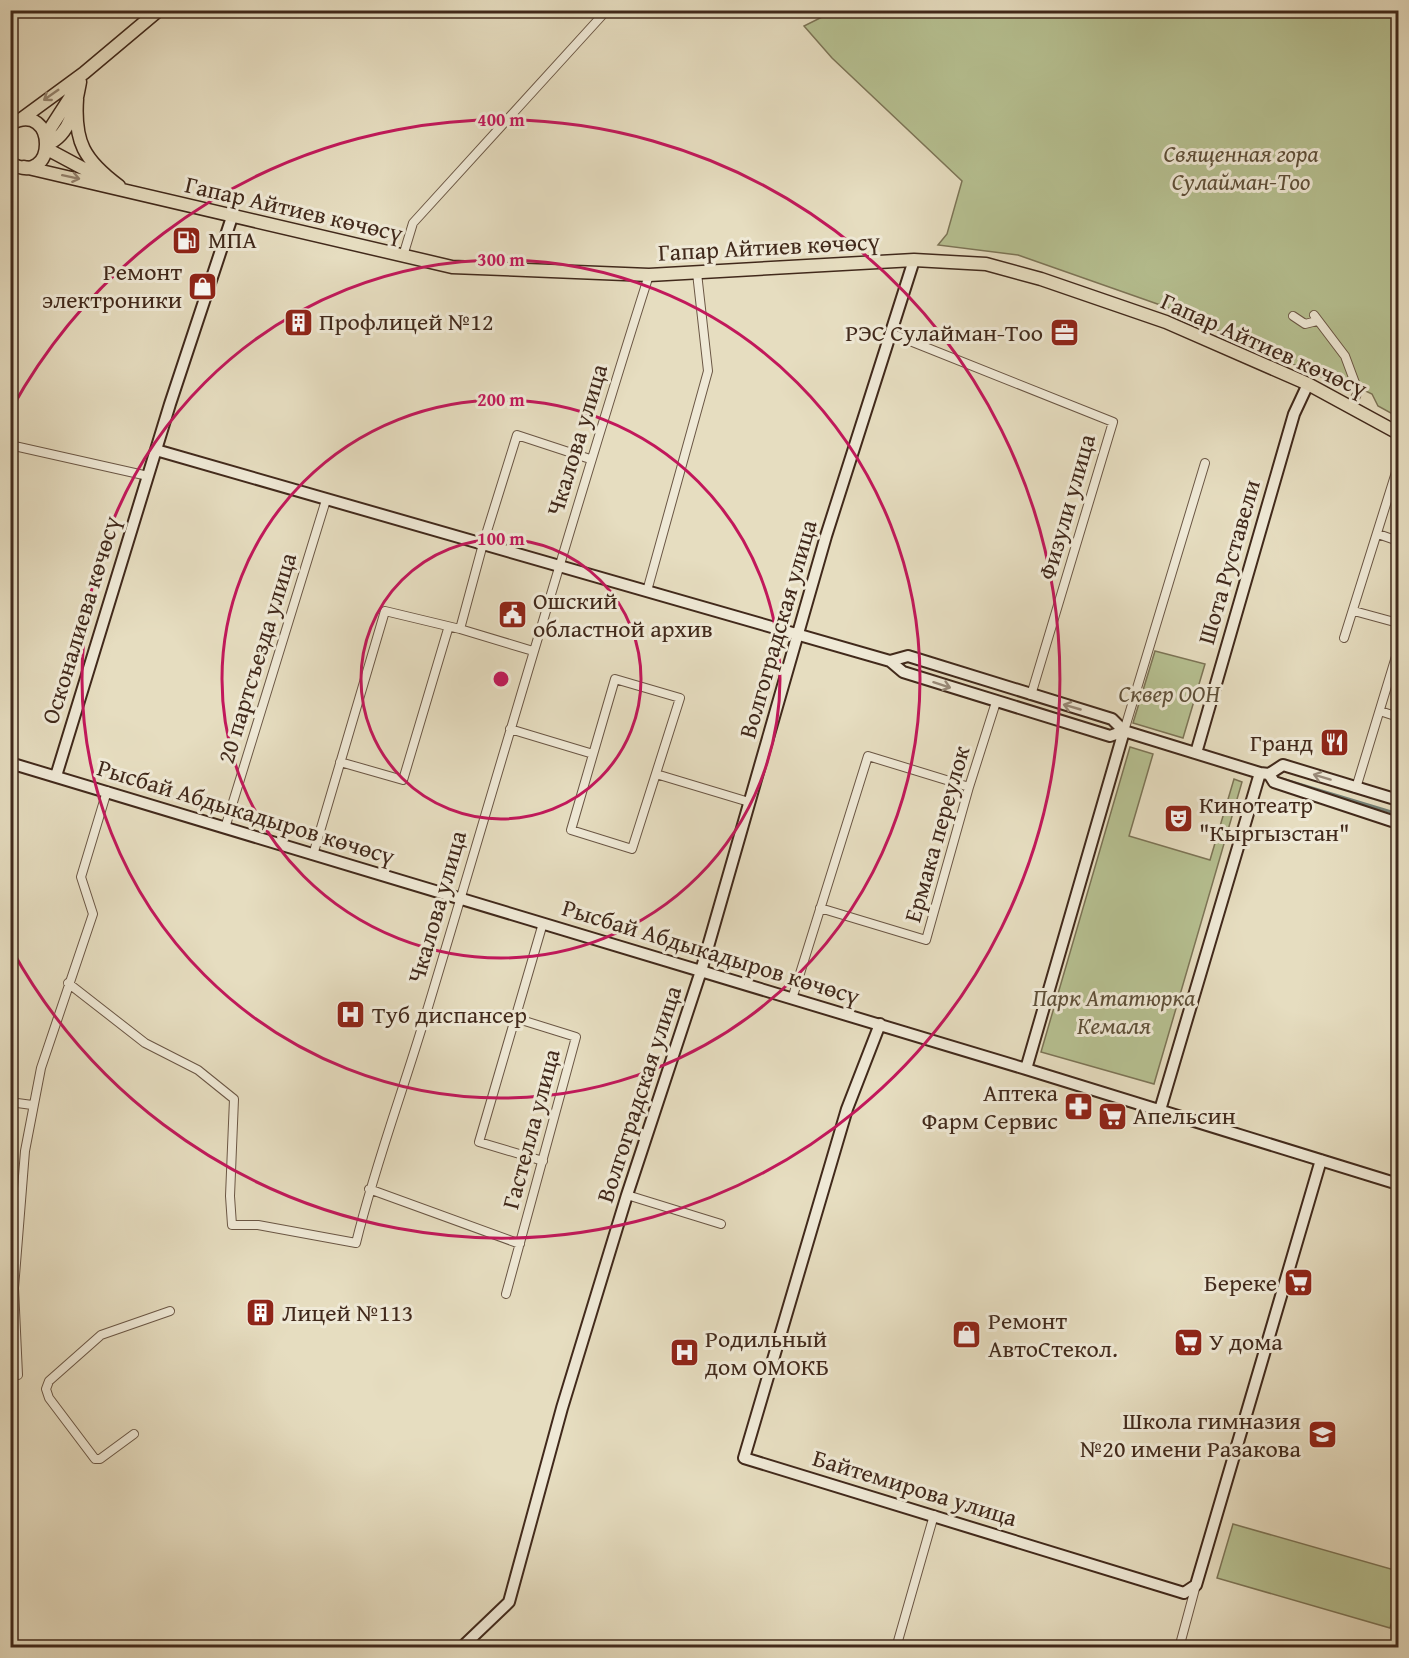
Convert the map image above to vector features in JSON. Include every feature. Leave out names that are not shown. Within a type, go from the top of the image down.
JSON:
[{"type":"main road","points":[[13,123],[82,77],[159,10]]},
{"type":"main road","points":[[47,143],[58,139],[64,130],[77,99],[82,77]]},
{"type":"main road","points":[[24,167],[41,160],[47,143],[82,77]]},
{"type":"main road","points":[[77,99],[76,125],[82,148],[100,171],[121,188]]},
{"type":"main road","name":"Гапар Айтиев көчөсү","points":[[13,123],[38,124],[47,143],[121,188]]},
{"type":"main road","name":"Гапар Айтиев көчөсү","points":[[10,163],[452,267],[649,275],[914,260],[963,262],[1009,269],[1166,322],[1308,384],[1398,433]]},
{"type":"street","points":[[403,256],[413,223],[607,10]]},
{"type":"street","name":"Осконалиева көчөсү","points":[[56,776],[156,450],[232,217]]},
{"type":"street","name":"Волгоградская улица","points":[[461,1647],[509,1602],[562,1408],[627,1195],[701,971],[826,536],[914,260]]},
{"type":"street","points":[[647,591],[708,371],[698,273]]},
{"type":"street","name":"Чкалова улица","points":[[68,983],[145,1043],[198,1070],[234,1098],[230,1196],[232,1225],[258,1225],[356,1243],[369,1189],[426,1016],[590,459],[649,275]]},
{"type":"street","points":[[1293,316],[1305,324],[1316,318],[1345,356],[1358,391],[1352,406]]},
{"type":"street","name":"Физули улица","points":[[890,333],[1113,422],[1031,695]]},
{"type":"street","name":"Шота Руставели","points":[[1196,753],[1294,414],[1308,384]]},
{"type":"street","points":[[460,629],[483,544],[517,435],[590,459]]},
{"type":"street","points":[[10,445],[148,476]]},
{"type":"street","points":[[156,450],[890,661],[903,672],[1110,736],[1124,731]]},
{"type":"street","points":[[1026,1069],[1205,463]]},
{"type":"street","points":[[1344,638],[1398,466]]},
{"type":"street","name":"20 партсъезда улица","points":[[225,828],[326,500]]},
{"type":"street","points":[[1378,534],[1398,541]]},
{"type":"street","points":[[1354,611],[1398,623]]},
{"type":"street","points":[[313,855],[385,612],[460,629],[533,651]]},
{"type":"street","points":[[340,762],[403,780],[448,628]]},
{"type":"street","points":[[1356,788],[1398,650]]},
{"type":"street","points":[[890,661],[908,656],[1112,719],[1124,731],[1264,774],[1274,782],[1398,823]]},
{"type":"street","points":[[615,679],[680,698],[656,774],[632,849],[571,830],[615,679]]},
{"type":"street","name":"Ермака переулок","points":[[820,908],[927,940],[969,787],[996,702]]},
{"type":"street","points":[[1380,711],[1398,717]]},
{"type":"street","points":[[510,729],[593,754]]},
{"type":"street","points":[[792,999],[868,756],[969,787]]},
{"type":"street","name":"Рысбай Абдыкадыров көчөсү","points":[[10,763],[880,1024],[1398,1184]]},
{"type":"street","points":[[1160,1110],[1264,774],[1283,765],[1398,800]]},
{"type":"street","points":[[656,774],[749,802]]},
{"type":"street","points":[[18,1375],[14,1288],[21,1182],[32,1106],[41,1068],[68,983],[84,945],[93,914],[81,877],[107,791]]},
{"type":"street","points":[[543,924],[479,1142],[543,1161]]},
{"type":"street","name":"Гастелла улица","points":[[506,1294],[576,1037],[515,1018]]},
{"type":"street","name":"Байтемирова улица","points":[[880,1024],[847,1109],[744,1458],[1184,1593],[1196,1585]]},
{"type":"street","points":[[10,1102],[32,1106]]},
{"type":"street","points":[[1179,1647],[1322,1160]]},
{"type":"street","points":[[369,1189],[520,1244]]},
{"type":"street","points":[[627,1195],[721,1224]]},
{"type":"street","points":[[134,1434],[100,1459],[95,1459],[49,1398],[46,1389],[49,1381],[101,1335],[170,1311]]},
{"type":"street","points":[[896,1647],[934,1515]]},
{"type":"green space","name":"Священная гора Сулайман-Тоо","points":[[836,10],[1398,11],[1398,417],[1378,406],[1372,394],[1345,381],[1346,388],[1166,307],[1018,255],[938,245],[947,234],[962,181],[832,58],[804,26]]},
{"type":"green space","name":"Сквер ООН","points":[[1155,651],[1205,664],[1183,738],[1133,723]]},
{"type":"green space","name":"Парк Ататюрка Кемаля","points":[[1130,747],[1153,754],[1129,836],[1210,860],[1234,779],[1242,782],[1154,1084],[1041,1052]]},
{"type":"green space","points":[[1233,1524],[1398,1571],[1398,1600],[1390,1628],[1217,1578]]},
{"type":"waterway","points":[[1282,779],[1398,814]]},
{"type":"place","name":"МПА","points":[[187,240]]},
{"type":"place","name":"Ремонт электроники","points":[[203,286]]},
{"type":"place","name":"Профлицей №12","points":[[298,322]]},
{"type":"place","name":"РЭС Сулайман-Тоо","points":[[1064,333]]},
{"type":"place","name":"Ошский областной архив","points":[[512,615]]},
{"type":"place","name":"Гранд","points":[[1334,743]]},
{"type":"place","name":"Кинотеатр \"Кыргызстан\"","points":[[1178,819]]},
{"type":"place","name":"Туб диспансер","points":[[351,1015]]},
{"type":"place","name":"Аптека Фарм Сервис","points":[[1079,1107]]},
{"type":"place","name":"Апельсин","points":[[1112,1116]]},
{"type":"place","name":"Береке","points":[[1298,1283]]},
{"type":"place","name":"Лицей №113","points":[[261,1313]]},
{"type":"place","name":"Ремонт АвтоСтекол.","points":[[967,1335]]},
{"type":"place","name":"У дома","points":[[1188,1342]]},
{"type":"place","name":"Родильный дом ОМОКБ","points":[[684,1353]]},
{"type":"place","name":"Школа гимназия №20 имени Разакова","points":[[1322,1435]]}]
